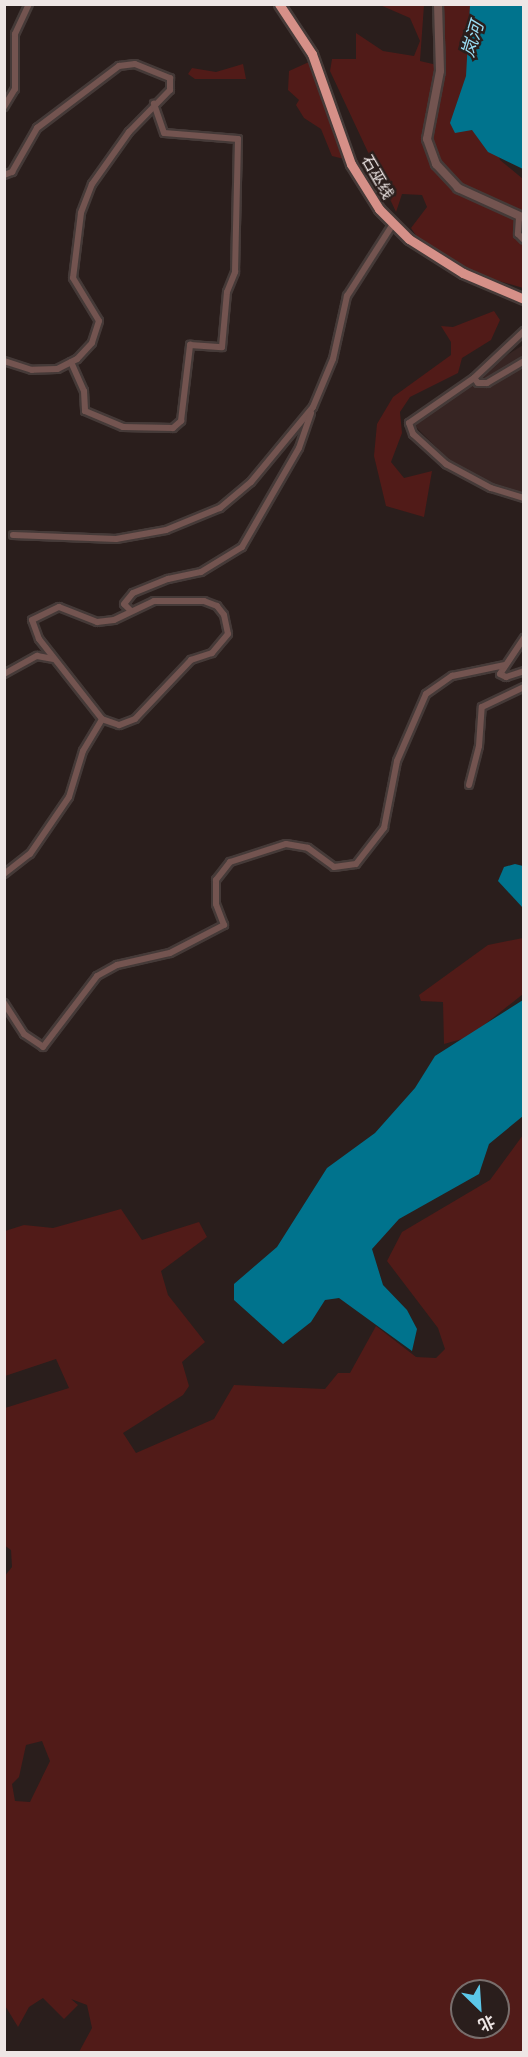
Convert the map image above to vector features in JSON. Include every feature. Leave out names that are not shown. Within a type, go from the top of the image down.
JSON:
[{"type":"highway","name":"石巫线","points":[[279,4],[320,70],[357,176],[393,224],[472,279],[524,298]]},
{"type":"street","points":[[4,107],[15,89],[15,34],[29,4]]},
{"type":"street","points":[[438,4],[440,71],[427,139],[436,164],[458,188],[521,218],[518,234],[524,240]]},
{"type":"street","points":[[4,175],[12,172],[37,128],[119,66],[135,64],[169,76],[170,90],[154,104],[92,183],[81,213],[73,278],[99,321],[92,343],[71,362],[40,371],[4,361]]},
{"type":"street","points":[[71,362],[84,391],[86,411],[123,428],[173,428],[181,421],[190,345],[222,347],[228,292],[235,272],[238,139],[164,133],[154,104]]},
{"type":"street","points":[[130,610],[124,604],[133,593],[168,579],[201,572],[242,548],[299,448],[333,359],[347,296],[393,224]]},
{"type":"street","points":[[524,331],[474,378],[409,423],[413,434],[446,464],[491,488],[524,498]]},
{"type":"street","points":[[474,378],[478,383],[487,383],[524,361]]},
{"type":"street","points":[[13,535],[116,539],[166,530],[219,508],[251,482],[314,407]]},
{"type":"street","points":[[154,600],[204,601],[224,615],[228,634],[212,653],[191,660],[135,720],[119,725],[102,719],[55,659],[32,620],[44,612],[59,607],[97,622],[114,620],[130,610],[154,600]]},
{"type":"street","points":[[524,638],[500,674],[506,677],[524,671]]},
{"type":"street","points":[[4,674],[37,656],[55,659]]},
{"type":"street","points":[[4,1003],[24,1034],[43,1047],[97,976],[117,965],[170,953],[224,925],[216,904],[216,880],[230,862],[252,853],[297,845],[334,867],[356,864],[384,828],[397,761],[426,694],[452,676],[505,665]]},
{"type":"street","points":[[469,785],[479,746],[482,707],[524,687]]},
{"type":"street","points":[[4,874],[30,854],[69,797],[84,751],[102,719]]},
{"type":"shaded area","points":[[380,5],[424,5],[420,61],[437,65],[440,5],[481,5],[480,97],[500,160],[523,179],[523,220],[518,223],[523,231],[523,288],[479,275],[425,249],[411,228],[427,207],[422,195],[402,194],[396,212],[330,71],[332,59],[356,59],[356,33],[383,51],[414,56],[420,41],[410,18]]},
{"type":"shaded area","points":[[309,62],[324,65],[322,86],[348,160],[332,156],[321,129],[304,118],[296,105],[299,100],[288,90],[289,71]]},
{"type":"shaded area","points":[[243,64],[246,79],[195,79],[188,74],[192,68],[216,72]]},
{"type":"shaded area","points":[[494,311],[500,320],[491,340],[462,358],[458,373],[410,397],[400,412],[402,433],[391,462],[404,478],[432,471],[424,517],[386,506],[374,456],[377,424],[393,397],[451,355],[451,342],[441,326],[453,327]]},
{"type":"shaded area","points":[[523,345],[523,502],[464,475],[407,418]]},
{"type":"shaded area","points":[[523,938],[523,994],[469,1037],[444,1044],[443,1002],[421,1001],[419,995],[488,945]]},
{"type":"shaded area","points":[[523,1135],[523,2052],[79,2052],[92,2028],[87,2005],[71,1999],[78,2005],[64,2019],[43,1998],[29,2007],[18,2027],[4,2004],[4,1577],[12,1567],[11,1550],[4,1545],[5,1408],[69,1388],[56,1359],[5,1376],[5,1231],[24,1225],[53,1228],[121,1209],[142,1240],[199,1222],[207,1237],[161,1271],[168,1295],[205,1342],[182,1362],[189,1386],[183,1395],[123,1433],[136,1453],[214,1419],[234,1385],[325,1389],[338,1373],[350,1373],[376,1326],[416,1357],[436,1358],[445,1349],[438,1328],[387,1261],[402,1232],[490,1180]],"holes":[[[42,1741],[50,1761],[30,1802],[15,1801],[12,1784],[19,1777],[26,1745]]]},
{"type":"water","name":"岚河","points":[[470,5],[523,5],[523,169],[488,152],[472,130],[455,133],[450,123],[466,76]]},
{"type":"water","points":[[515,864],[523,866],[523,908],[498,881],[504,867]]},
{"type":"water","points":[[523,1000],[523,1116],[489,1144],[479,1174],[399,1219],[372,1249],[383,1285],[407,1310],[417,1329],[412,1351],[339,1298],[325,1300],[311,1322],[283,1344],[234,1300],[234,1284],[277,1247],[327,1168],[375,1133],[415,1088],[435,1056]]}]
